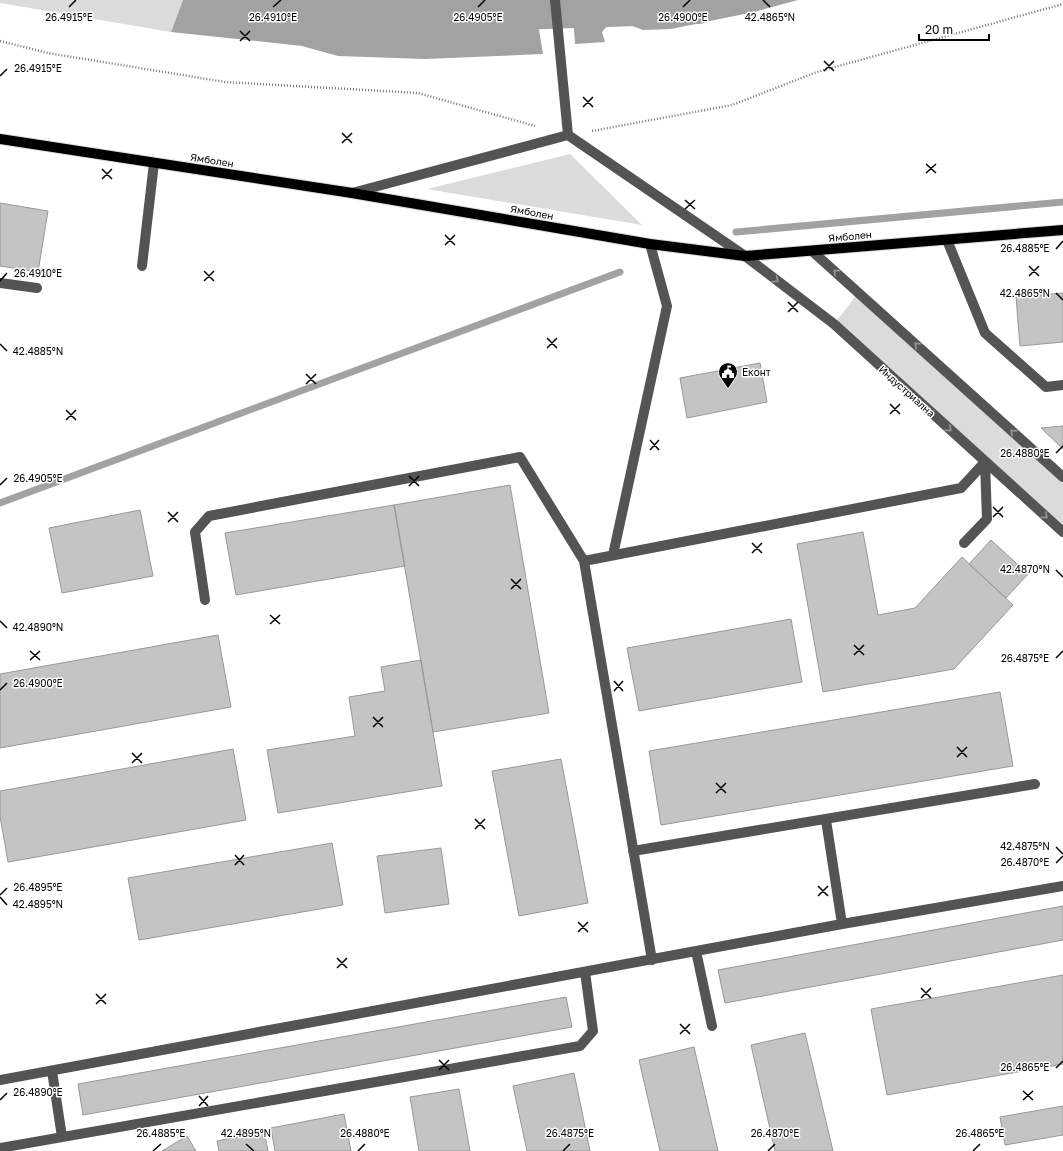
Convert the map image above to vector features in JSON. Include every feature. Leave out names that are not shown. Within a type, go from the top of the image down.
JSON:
[{"type":"main road","name":"Ямболен","points":[[0,139],[352,193],[650,244],[745,256],[1063,230]]},
{"type":"street","points":[[352,193],[568,135],[555,0]]},
{"type":"street","name":"Индустриална","points":[[568,135],[745,256],[834,324],[1063,532]]},
{"type":"street","points":[[142,266],[154,163]]},
{"type":"street","points":[[947,240],[985,333],[1046,387],[1063,385]]},
{"type":"street","points":[[613,555],[667,306],[650,244]]},
{"type":"street","points":[[812,251],[1063,477]]},
{"type":"street","points":[[0,283],[37,288]]},
{"type":"street","points":[[205,600],[195,532],[209,516],[520,456],[584,561],[652,960]]},
{"type":"street","points":[[584,561],[961,488],[985,462]]},
{"type":"street","points":[[964,543],[987,519],[985,462]]},
{"type":"street","points":[[633,851],[1035,784]]},
{"type":"street","points":[[826,820],[842,924]]},
{"type":"street","points":[[0,1080],[842,924],[1063,886]]},
{"type":"street","points":[[696,951],[712,1026]]},
{"type":"street","points":[[0,1148],[580,1046],[593,1030],[585,972]]},
{"type":"street","points":[[52,1071],[62,1137]]},
{"type":"path","points":[[568,135],[732,105],[817,72],[1063,4]]},
{"type":"path","points":[[0,41],[48,53],[225,82],[418,93],[538,127]]},
{"type":"shaded area","points":[[0,0],[183,0],[171,32],[0,3]]},
{"type":"shaded area","points":[[183,0],[534,0],[543,54],[425,59],[338,56],[302,46],[171,32]]},
{"type":"shaded area","points":[[572,0],[798,0],[754,12],[671,29],[643,30],[613,19],[602,32],[605,42],[575,44]]},
{"type":"shaded area","points":[[570,154],[642,225],[427,189]]},
{"type":"shaded area","points":[[859,292],[1063,477],[1063,532],[834,324]]},
{"type":"building","points":[[0,203],[48,211],[38,272],[0,266]]},
{"type":"building","points":[[1063,293],[1063,342],[1020,346],[1016,297]]},
{"type":"building","points":[[760,363],[767,402],[687,418],[680,378]]},
{"type":"building","points":[[1063,426],[1063,449],[1041,428]]},
{"type":"building","points":[[510,485],[549,713],[433,732],[394,505]]},
{"type":"building","points":[[394,505],[405,566],[236,595],[225,533]]},
{"type":"building","points":[[140,510],[153,576],[62,593],[49,528]]},
{"type":"building","points":[[863,532],[878,615],[915,608],[962,557],[1013,605],[954,669],[823,692],[797,544]]},
{"type":"building","points":[[991,540],[1028,574],[1006,598],[969,564]]},
{"type":"building","points":[[791,619],[802,682],[639,711],[627,648]]},
{"type":"building","points":[[218,635],[231,707],[0,748],[0,674]]},
{"type":"building","points":[[421,660],[442,786],[278,813],[267,750],[355,736],[349,697],[385,691],[381,667]]},
{"type":"building","points":[[1000,692],[1013,766],[661,825],[649,751]]},
{"type":"building","points":[[233,749],[246,820],[8,862],[0,816],[0,791]]},
{"type":"building","points":[[561,759],[588,903],[519,916],[492,771]]},
{"type":"building","points":[[332,843],[343,905],[139,940],[128,878]]},
{"type":"building","points":[[441,848],[449,904],[385,913],[377,856]]},
{"type":"building","points":[[1063,906],[1063,940],[725,1003],[718,970]]},
{"type":"building","points":[[1063,975],[1063,1064],[887,1095],[871,1009]]},
{"type":"building","points":[[566,997],[572,1027],[83,1115],[78,1084]]},
{"type":"building","points":[[805,1033],[833,1151],[775,1151],[751,1045]]},
{"type":"building","points":[[694,1047],[718,1151],[660,1151],[639,1060]]},
{"type":"building","points":[[574,1073],[590,1151],[527,1151],[513,1086]]},
{"type":"building","points":[[459,1089],[470,1151],[419,1151],[410,1097]]},
{"type":"building","points":[[1063,1106],[1063,1135],[1005,1145],[1000,1117]]},
{"type":"building","points":[[344,1114],[351,1151],[275,1151],[271,1128]]},
{"type":"building","points":[[264,1131],[268,1151],[219,1151],[217,1141]]},
{"type":"building","points":[[187,1136],[196,1151],[162,1151]]},
{"type":"waterway","points":[[425,0],[456,11],[698,3],[705,0]]},
{"type":"waterway","points":[[736,232],[1063,202]]},
{"type":"waterway","points":[[0,503],[620,272]]},
{"type":"place","name":"Еконт","points":[[728,389]]}]
